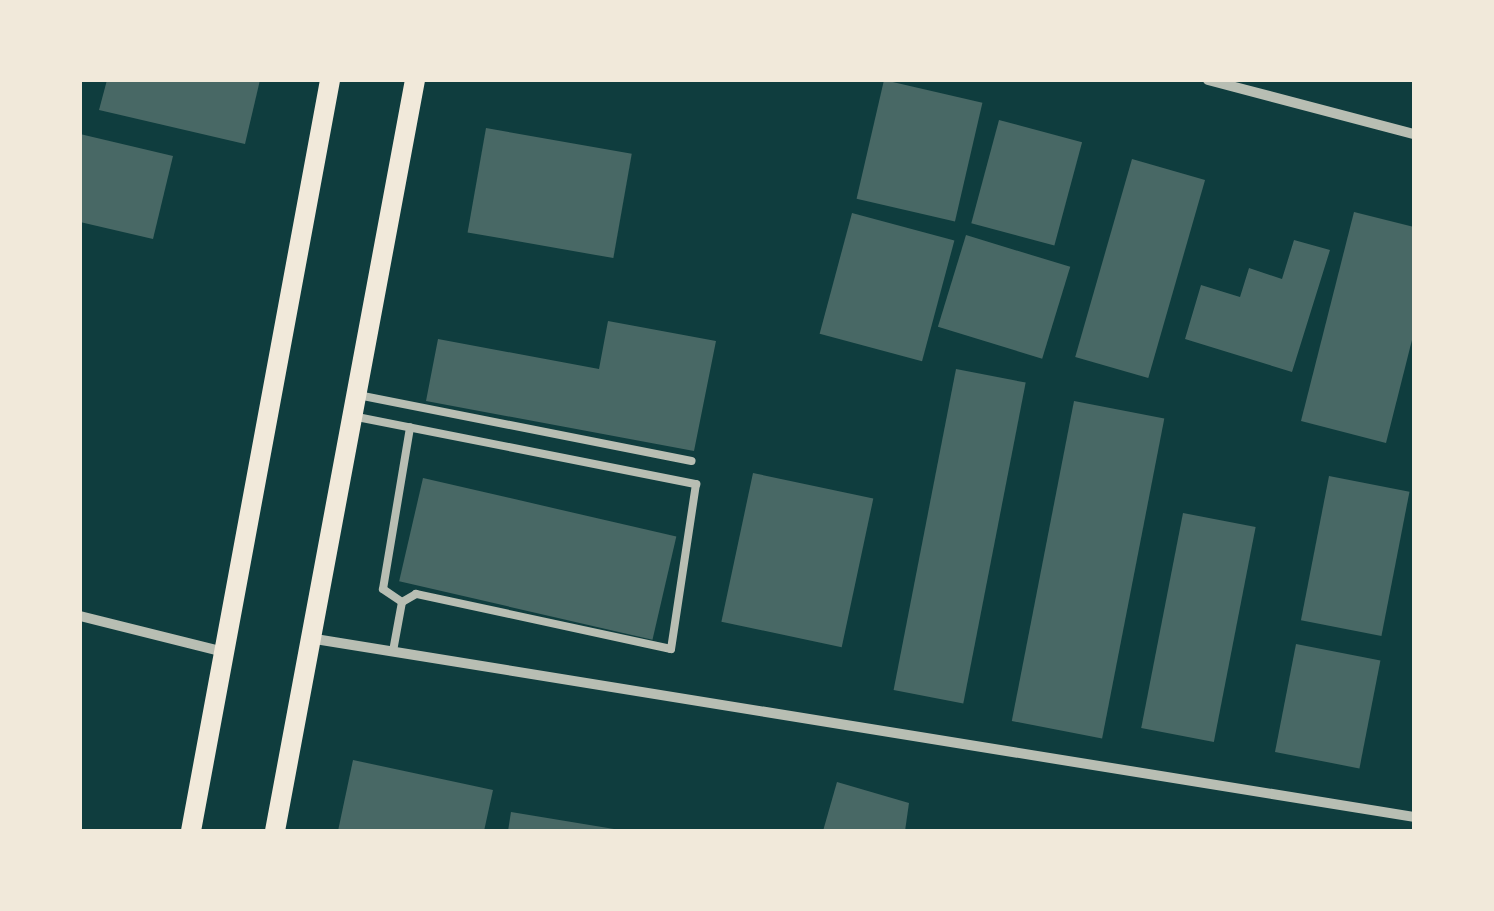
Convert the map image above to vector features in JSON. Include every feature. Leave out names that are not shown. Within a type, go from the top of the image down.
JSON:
[{"type":"main road","points":[[191,831],[330,80]]},
{"type":"main road","points":[[275,831],[415,80]]},
{"type":"street","points":[[1208,80],[1414,134]]},
{"type":"street","points":[[80,616],[225,652]]},
{"type":"street","points":[[309,638],[1414,817]]},
{"type":"lane","points":[[352,405],[410,427],[696,484],[671,649],[416,594],[402,602],[393,651]]},
{"type":"lane","points":[[352,405],[692,462]]},
{"type":"lane","points":[[402,602],[382,589],[410,427]]},
{"type":"building","points":[[107,80],[260,80],[245,144],[99,110]]},
{"type":"building","points":[[884,80],[982,103],[955,222],[857,199]]},
{"type":"building","points":[[999,120],[1082,142],[1054,246],[971,223]]},
{"type":"building","points":[[486,128],[632,154],[613,258],[468,232]]},
{"type":"building","points":[[80,134],[173,156],[153,239],[80,222]]},
{"type":"building","points":[[1132,159],[1205,180],[1148,378],[1075,357]]},
{"type":"building","points":[[1354,212],[1414,227],[1414,332],[1386,443],[1301,421]]},
{"type":"building","points":[[852,213],[954,240],[922,361],[820,334]]},
{"type":"building","points":[[966,235],[1070,267],[1042,359],[938,327]]},
{"type":"building","points":[[1294,240],[1330,250],[1292,372],[1185,339],[1201,285],[1240,297],[1249,268],[1282,279]]},
{"type":"building","points":[[608,321],[716,341],[694,451],[426,401],[438,339],[599,369]]},
{"type":"building","points":[[956,369],[1026,383],[963,704],[894,690]]},
{"type":"building","points":[[1074,401],[1164,419],[1102,739],[1012,721]]},
{"type":"building","points":[[753,473],[873,499],[842,647],[721,622]]},
{"type":"building","points":[[1329,476],[1409,492],[1381,636],[1301,620]]},
{"type":"building","points":[[423,478],[676,536],[652,640],[399,581]]},
{"type":"building","points":[[1183,513],[1256,527],[1214,742],[1141,728]]},
{"type":"building","points":[[1296,644],[1380,660],[1359,768],[1275,752]]},
{"type":"building","points":[[353,760],[493,790],[484,831],[338,831]]},
{"type":"building","points":[[837,782],[909,803],[905,831],[823,831]]},
{"type":"building","points":[[511,812],[614,829],[614,831],[508,831]]}]
